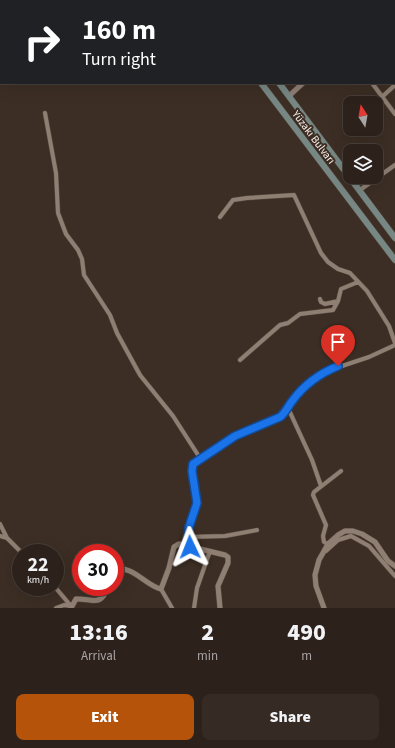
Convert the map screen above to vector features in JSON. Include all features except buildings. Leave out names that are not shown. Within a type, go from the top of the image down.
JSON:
[{"type":"main road","name":"Yüzakı Bulvarı","points":[[262,84],[395,260]]},
{"type":"main road","name":"Yüzakı Bulvarı","points":[[280,84],[395,238]]},
{"type":"main road","points":[[328,172],[339,163]]},
{"type":"street","points":[[289,96],[301,84]]},
{"type":"street","points":[[373,84],[395,114]]},
{"type":"street","points":[[383,96],[395,85]]},
{"type":"street","points":[[45,113],[56,173],[58,213],[66,234],[78,250],[82,259],[84,275],[110,315],[117,333],[140,375],[173,416],[200,458]]},
{"type":"street","points":[[360,190],[395,165]]},
{"type":"street","points":[[190,547],[188,537],[191,517],[197,503],[192,471],[193,464],[235,436],[280,417],[294,398],[313,380],[330,370],[369,357],[395,344],[389,326],[374,302],[358,282],[350,273],[338,269],[328,262],[321,253],[294,195],[232,200],[220,217]]},
{"type":"street","points":[[240,360],[280,325],[288,324],[300,314],[333,310],[338,301],[341,288],[358,282]]},
{"type":"street","points":[[320,299],[321,302],[325,304],[338,301]]},
{"type":"street","points":[[288,408],[321,481],[321,486]]},
{"type":"street","points":[[328,544],[324,542],[323,536],[326,525],[313,495],[321,486],[341,471]]},
{"type":"street","points":[[0,524],[7,538],[13,544]]},
{"type":"street","points":[[188,537],[224,536],[257,530]]},
{"type":"street","points":[[326,551],[328,544],[338,535],[345,531],[353,531],[362,534],[375,542],[388,561],[395,566]]},
{"type":"street","points":[[0,536],[7,538]]},
{"type":"street","points":[[324,608],[316,586],[315,575],[320,560],[326,551],[338,540],[351,536],[369,546],[395,576]]},
{"type":"street","points":[[161,589],[169,568],[174,547],[179,544],[225,555],[228,557],[228,563],[218,586],[220,608]]},
{"type":"street","points":[[194,608],[197,588],[210,551]]},
{"type":"street","points":[[124,570],[129,571],[151,586],[161,589],[172,608]]},
{"type":"street","points":[[62,596],[71,607]]},
{"type":"street","points":[[71,607],[76,599],[93,603],[99,602],[103,596]]},
{"type":"street","points":[[56,608],[64,605],[71,607]]},
{"type":"route","points":[[190,547],[188,537],[189,527],[191,517],[197,503],[194,476],[192,471],[193,464],[227,440],[249,429],[280,417],[286,412],[294,398],[313,380],[338,366]]}]
